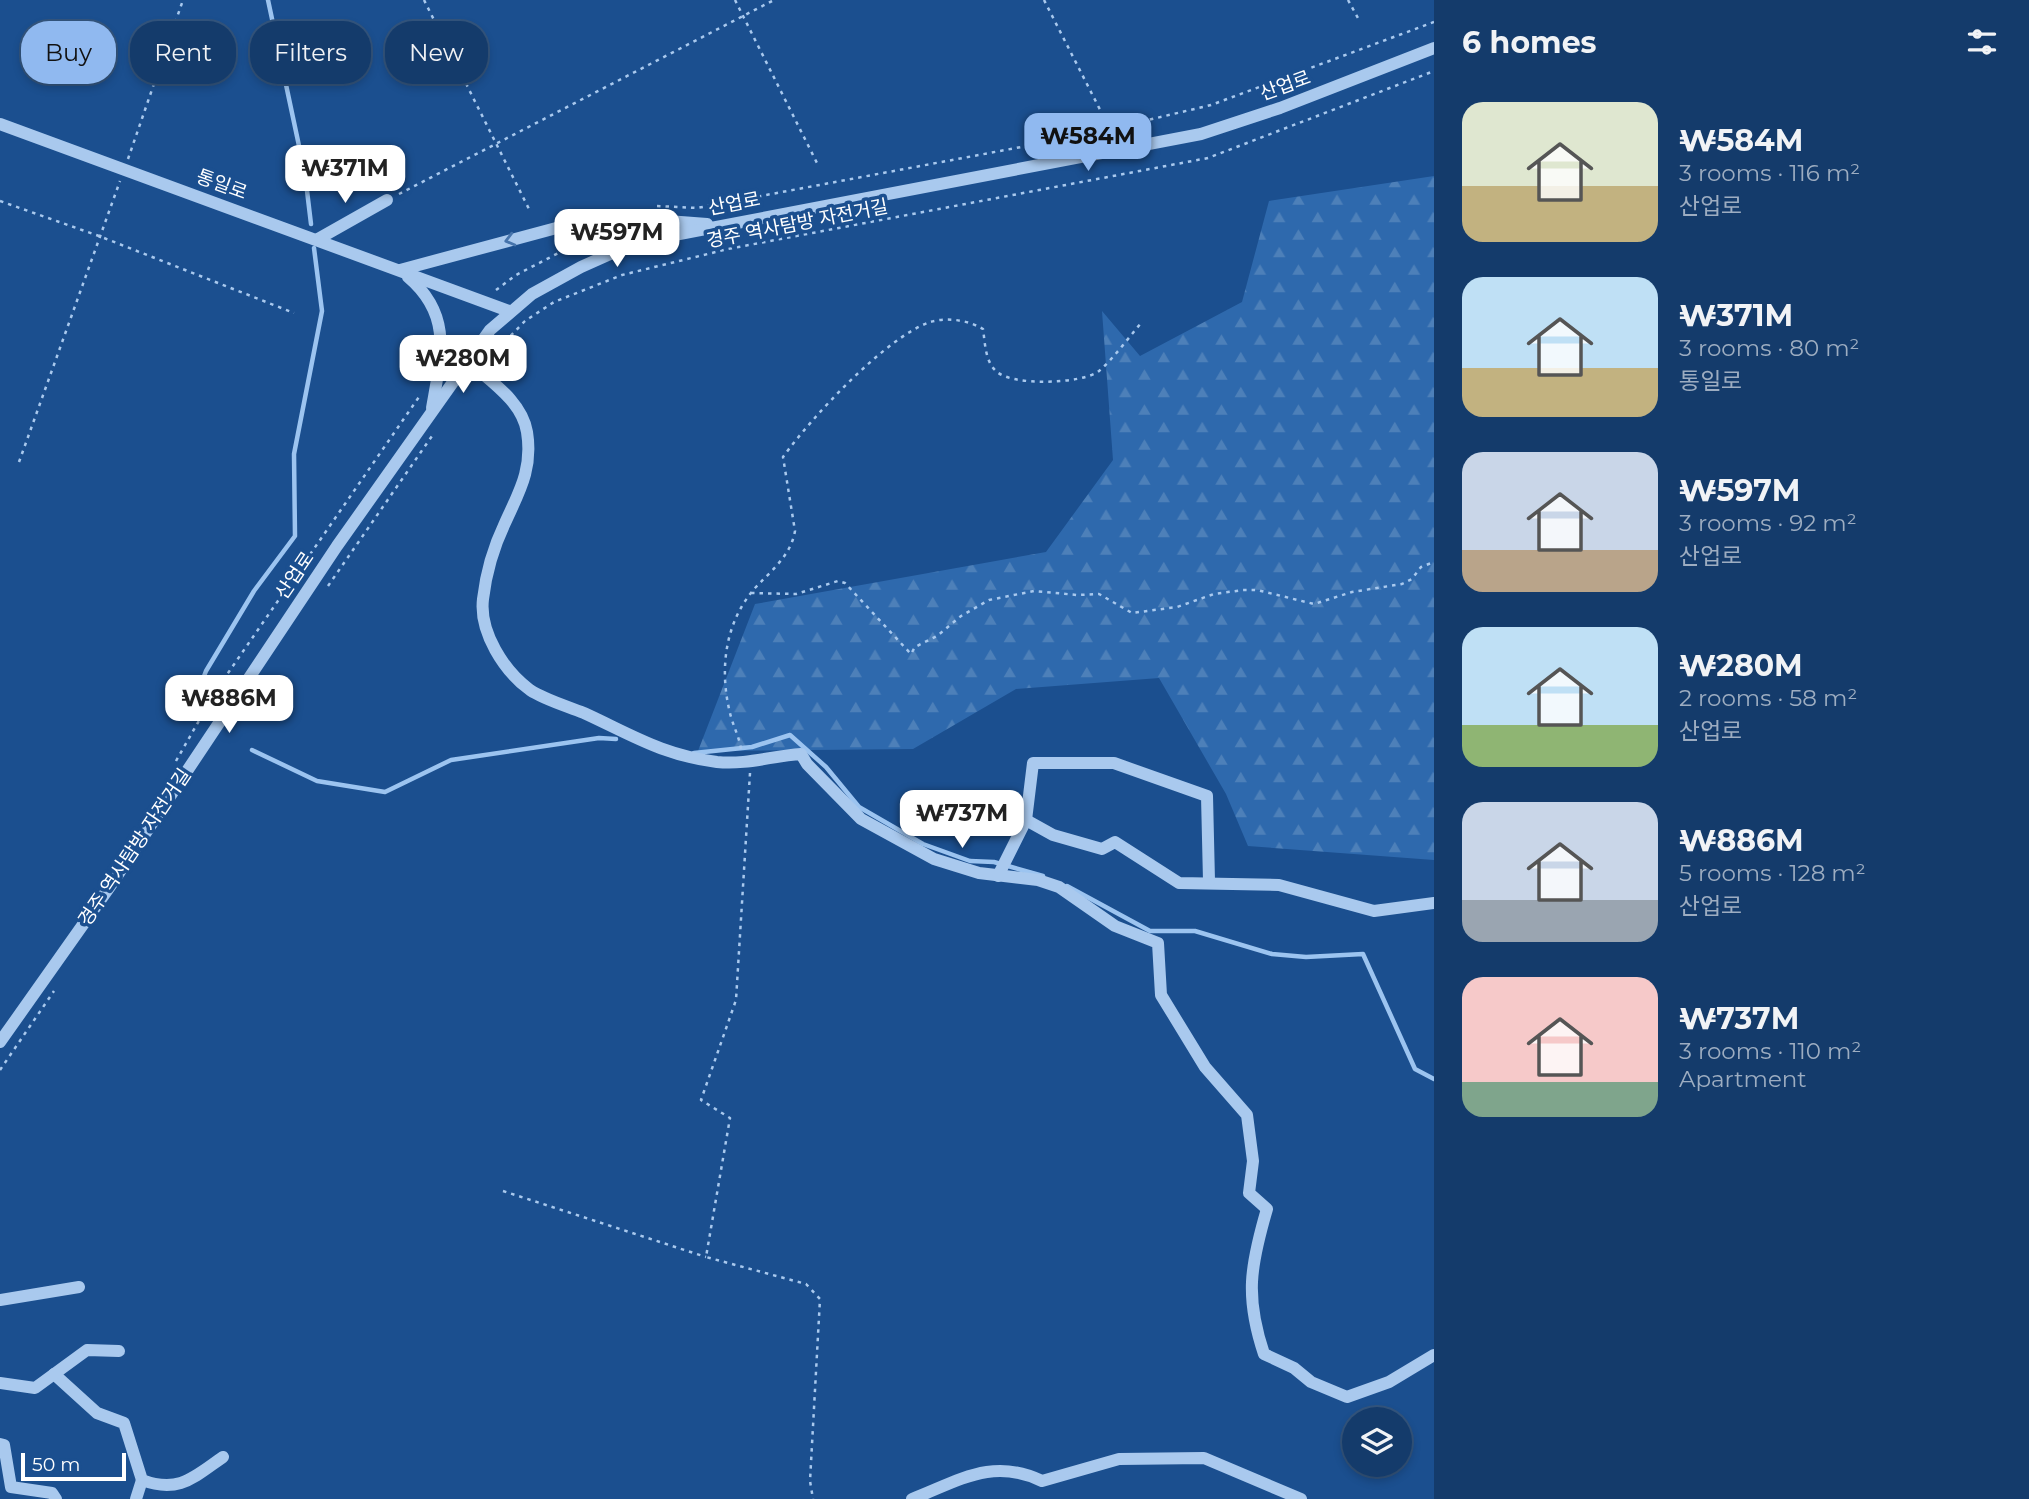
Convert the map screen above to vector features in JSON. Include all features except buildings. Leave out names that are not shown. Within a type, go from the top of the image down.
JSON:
[{"type":"street","name":"산업로","points":[[0,1042],[111,885],[431,410],[472,365],[490,330],[509,311],[569,273],[619,250],[721,225],[1201,134],[1280,108],[1434,48]]},
{"type":"street","name":"통일로","points":[[0,124],[509,311]]},
{"type":"street","points":[[318,239],[387,200]]},
{"type":"street","points":[[400,270],[601,216],[721,225]]},
{"type":"street","points":[[400,270],[424,290],[437,314],[440,339],[431,410]]},
{"type":"street","points":[[472,365],[516,405],[524,418],[528,435],[527,468],[520,497],[505,522],[490,563],[483,602],[488,636],[530,690],[648,746],[717,762],[747,763],[777,755],[801,754],[807,764],[861,818],[934,859],[1038,880],[1059,887],[1115,926],[1158,943],[1161,995],[1205,1067],[1247,1115],[1253,1161],[1249,1193],[1267,1209],[1250,1286],[1251,1307],[1264,1354],[1294,1368],[1311,1382],[1347,1397],[1389,1382],[1434,1355]]},
{"type":"street","points":[[998,874],[1026,821],[1033,762],[1114,762],[1207,796],[1209,881]]},
{"type":"street","points":[[1026,821],[1053,835],[1102,849],[1115,842],[1179,883],[1209,881],[1279,885],[1374,911],[1434,903]]},
{"type":"street","points":[[0,1300],[79,1287]]},
{"type":"street","points":[[0,1383],[35,1388],[87,1350],[118,1351]]},
{"type":"street","points":[[54,1374],[97,1413],[124,1423],[142,1480],[136,1499]]},
{"type":"street","points":[[0,1444],[4,1445],[11,1487],[52,1493],[56,1499]]},
{"type":"street","points":[[142,1480],[160,1487],[185,1483],[223,1457]]},
{"type":"street","points":[[912,1499],[990,1468],[1027,1474],[1042,1481],[1119,1459],[1192,1458],[1204,1458],[1301,1499]]},
{"type":"path","points":[[19,462],[183,0]]},
{"type":"path","points":[[424,0],[529,209]]},
{"type":"path","points":[[735,0],[818,165]]},
{"type":"path","points":[[387,200],[774,0]]},
{"type":"path","points":[[1044,0],[1111,129],[1119,150]]},
{"type":"path","points":[[1348,0],[1359,20]]},
{"type":"path","name":"경주 역사탐방 자전거길","points":[[652,205],[697,208],[1111,129],[1211,105],[1434,22]]},
{"type":"path","name":"경주 역사탐방 자전거길","points":[[472,365],[554,302],[622,275],[728,250],[1208,158],[1434,71]]},
{"type":"path","points":[[0,201],[99,236],[294,313]]},
{"type":"path","points":[[496,290],[516,275],[599,232]]},
{"type":"path","points":[[706,1257],[730,1118],[701,1100],[736,1000],[747,763],[730,713],[725,662],[737,610],[769,575],[793,542],[795,531],[783,457],[861,373],[914,329],[943,319],[974,324],[983,329],[988,358],[995,371],[1004,376],[1034,382],[1057,382],[1097,373],[1142,322]]},
{"type":"path","name":"경주 역사탐방 자전거길","points":[[171,769],[217,689],[438,370]]},
{"type":"path","points":[[324,591],[432,436]]},
{"type":"path","points":[[751,593],[796,594],[838,581],[845,583],[911,654],[915,647],[937,636],[961,616],[989,600],[999,601],[1034,591],[1077,596],[1099,594],[1132,613],[1177,607],[1214,594],[1242,590],[1257,590],[1314,604],[1352,592],[1402,584],[1412,579],[1421,567],[1434,562]]},
{"type":"path","points":[[0,1070],[55,990]]},
{"type":"path","points":[[503,1191],[706,1257],[806,1284],[820,1299],[810,1480],[813,1499]]},
{"type":"green space","points":[[1434,176],[1434,860],[1248,846],[1226,794],[1159,678],[1016,689],[913,749],[698,751],[755,604],[1046,552],[1113,460],[1102,311],[1140,356],[1242,302],[1269,201]]},
{"type":"waterway","points":[[268,0],[305,174],[311,224]]},
{"type":"waterway","points":[[197,711],[192,708],[206,671],[254,591],[295,536],[294,454],[322,311],[314,248]]},
{"type":"waterway","points":[[694,753],[752,747],[790,735],[826,767],[859,807],[923,844],[970,861],[994,862],[1043,876]]},
{"type":"waterway","points":[[252,750],[317,781],[385,792],[451,760],[599,738],[616,739]]},
{"type":"waterway","points":[[1067,886],[1150,931],[1195,931],[1272,954],[1306,957],[1363,954],[1415,1069],[1434,1079]]}]
